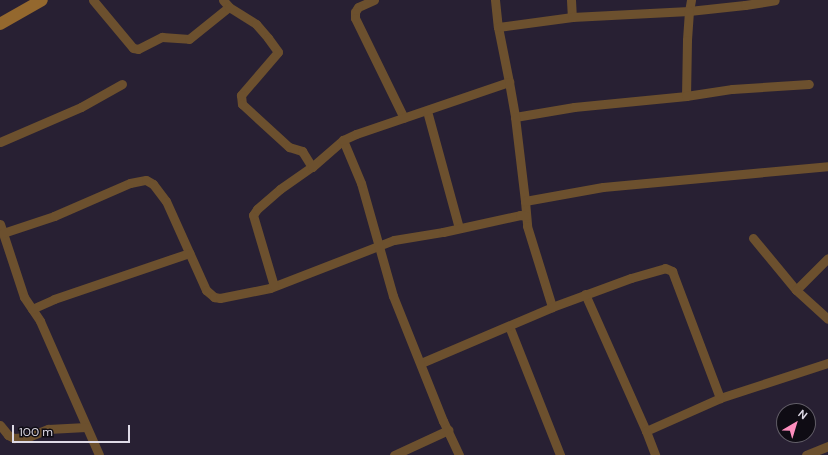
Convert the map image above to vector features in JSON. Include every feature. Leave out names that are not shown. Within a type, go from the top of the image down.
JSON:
[{"type":"main road","points":[[0,24],[42,0]]},
{"type":"street","points":[[93,0],[132,48],[138,49],[162,36],[189,39],[226,3],[256,24],[278,52],[241,95],[242,104],[289,147],[302,151],[312,167]]},
{"type":"street","points":[[374,0],[358,7],[355,12],[355,18],[404,118]]},
{"type":"street","points":[[495,0],[498,27],[515,117],[527,226],[536,261],[552,307]]},
{"type":"street","points":[[571,0],[572,17]]},
{"type":"street","points":[[686,96],[686,40],[691,0]]},
{"type":"street","points":[[498,27],[572,17],[689,11],[775,0]]},
{"type":"street","points":[[274,286],[253,215],[257,209],[280,189],[312,167],[343,140],[356,134],[509,82]]},
{"type":"street","points":[[0,142],[81,107],[122,84]]},
{"type":"street","points":[[515,117],[574,107],[686,96],[763,86],[809,84]]},
{"type":"street","points":[[427,111],[441,165],[454,204],[459,228]]},
{"type":"street","points":[[343,140],[361,183],[393,296],[459,455]]},
{"type":"street","points":[[525,201],[603,187],[828,166]]},
{"type":"street","points":[[99,455],[40,321],[24,297],[1,228],[54,216],[130,183],[146,180],[153,184],[166,201],[206,290],[214,297],[220,298],[274,286],[394,240],[444,232],[520,215],[526,216]]},
{"type":"street","points":[[753,238],[796,290],[828,319]]},
{"type":"street","points":[[32,309],[189,253]]},
{"type":"street","points":[[796,290],[828,258]]},
{"type":"street","points":[[421,363],[585,294],[660,269],[672,271],[720,398]]},
{"type":"street","points":[[585,294],[646,431],[655,455]]},
{"type":"street","points":[[510,326],[560,455]]},
{"type":"street","points":[[646,431],[720,398],[828,363]]},
{"type":"street","points":[[0,425],[8,435],[14,438],[28,437],[48,430],[86,428]]},
{"type":"street","points":[[394,455],[448,430]]},
{"type":"street","points":[[806,455],[828,446]]}]
